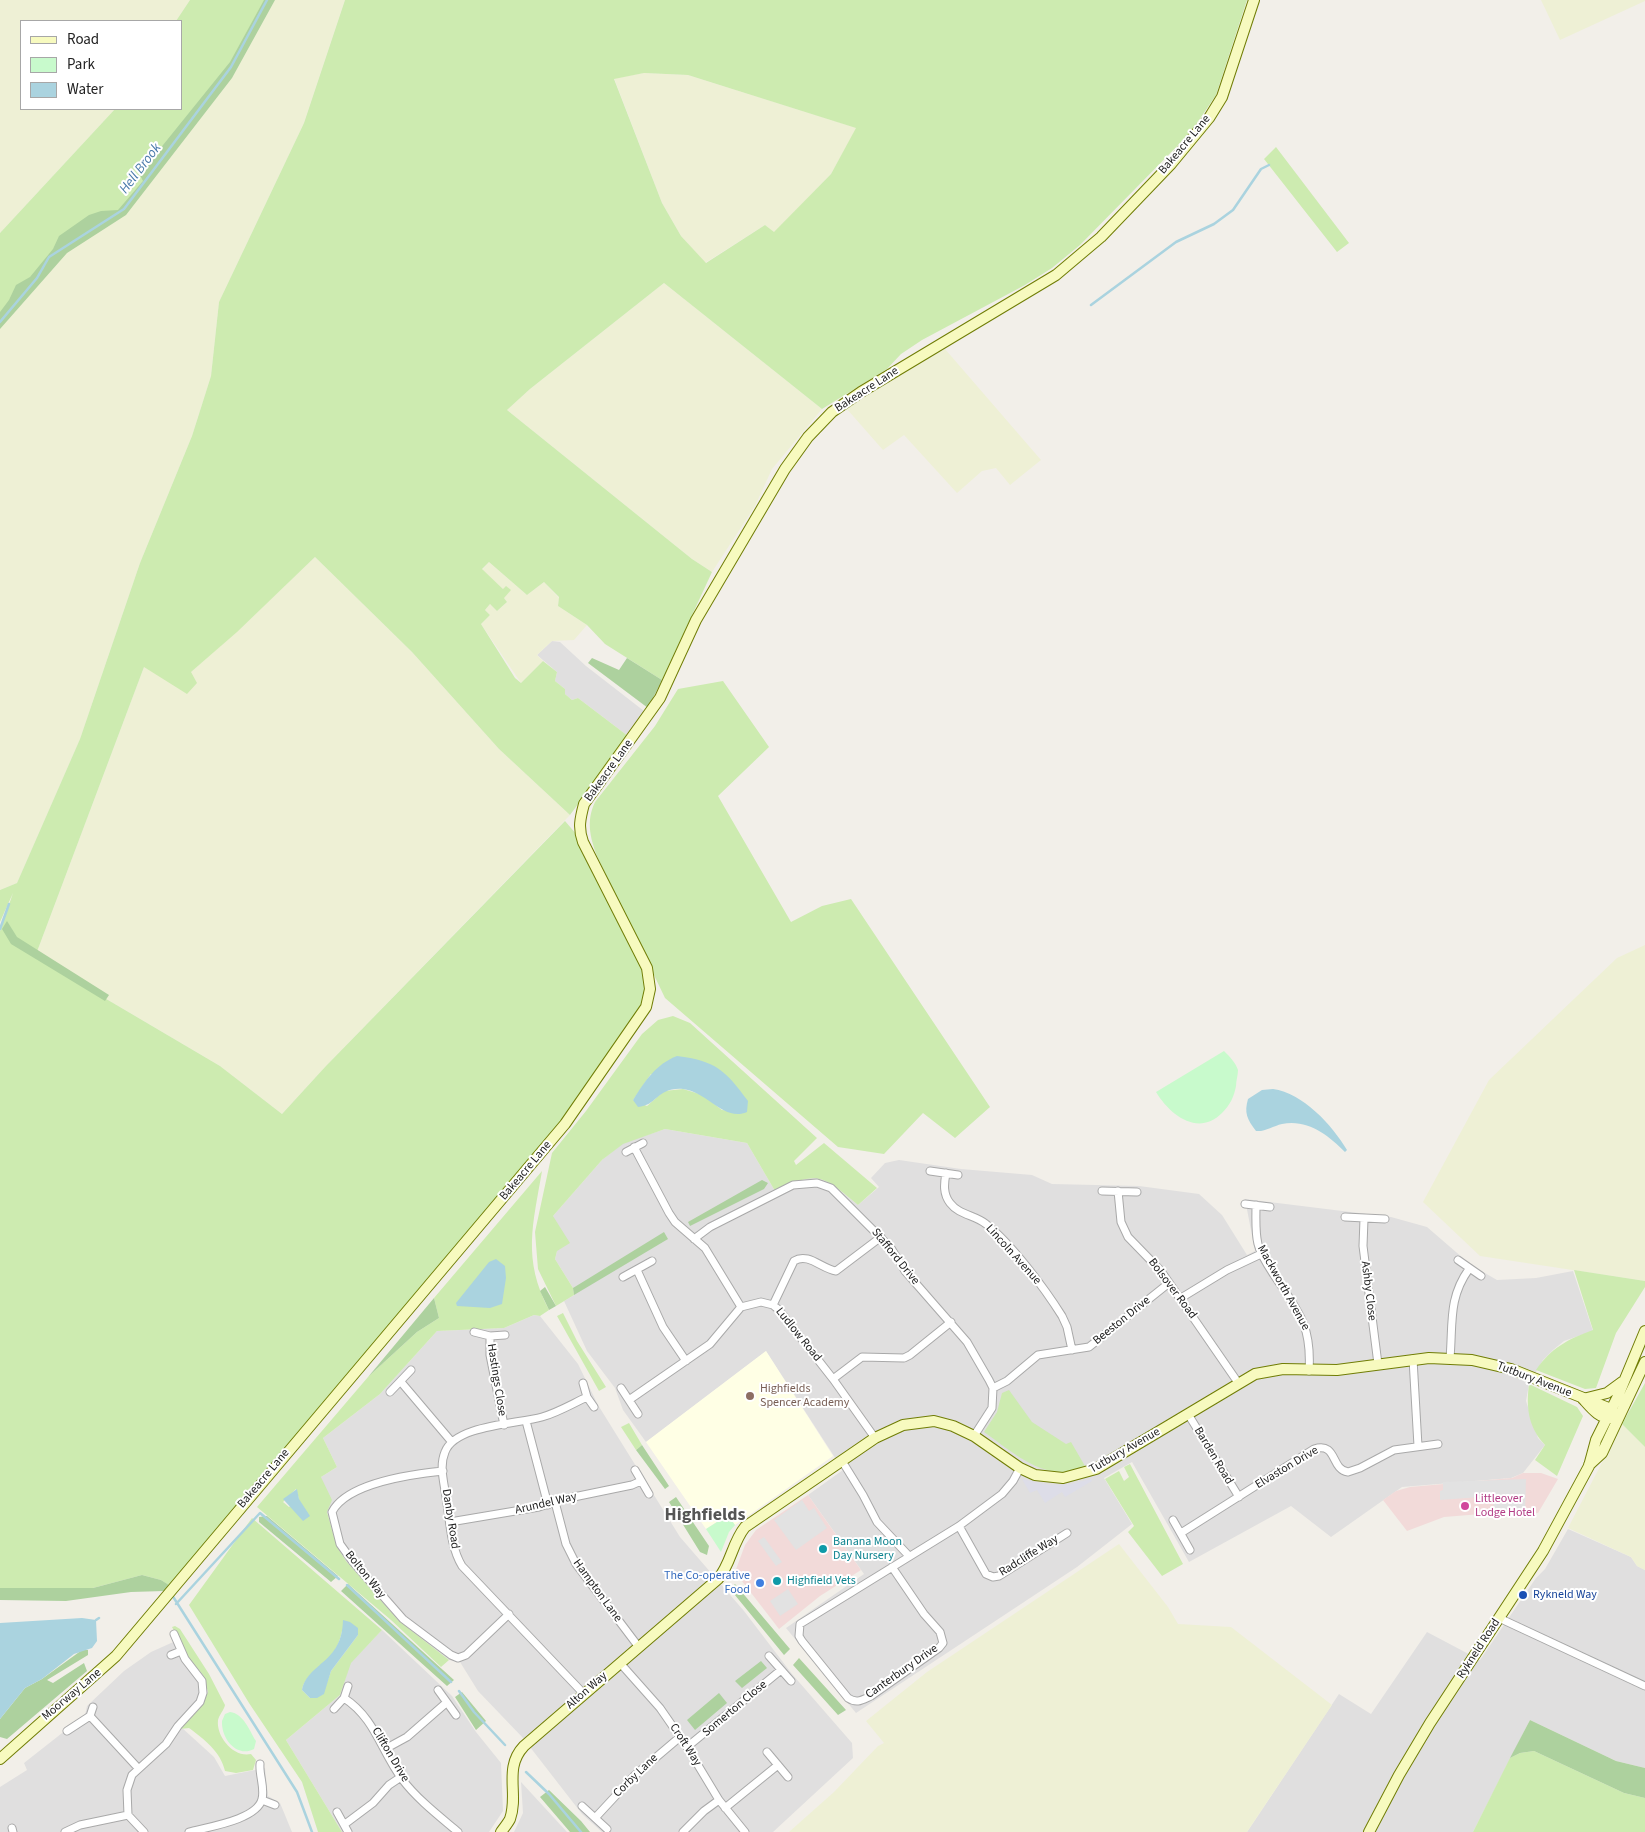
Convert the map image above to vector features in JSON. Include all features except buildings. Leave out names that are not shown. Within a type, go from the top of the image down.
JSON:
[{"type":"street","name":"Bakeacre Lane","points":[[140,1627],[565,1124],[646,1007],[650,989],[647,968],[583,842],[578,830],[580,818],[584,804],[660,698],[696,620],[786,469],[808,437],[832,412],[861,392],[1056,275],[1100,237],[1171,164],[1209,118],[1222,97],[1254,0]]},
{"type":"street","points":[[626,1152],[643,1143]]},
{"type":"street","points":[[629,1400],[686,1361],[721,1334],[741,1307],[705,1248],[675,1222],[634,1147]]},
{"type":"street","points":[[930,1171],[958,1175]]},
{"type":"street","name":"Lincoln Avenue","points":[[946,1173],[945,1193],[948,1202],[962,1213],[988,1225],[1015,1254],[1062,1316],[1068,1327],[1072,1350]]},
{"type":"street","name":"Stafford Drive","points":[[694,1239],[701,1231],[793,1185],[807,1183],[831,1188],[881,1237],[905,1271],[951,1322],[967,1342],[993,1388]]},
{"type":"street","points":[[1102,1191],[1137,1192]]},
{"type":"street","name":"Bolsover Road","points":[[1118,1191],[1121,1222],[1128,1237],[1161,1271],[1239,1384]]},
{"type":"street","points":[[1245,1204],[1270,1207]]},
{"type":"street","name":"Mackworth Avenue","points":[[1256,1206],[1256,1231],[1262,1254],[1305,1325],[1310,1342],[1309,1371]]},
{"type":"street","points":[[1345,1217],[1385,1219]]},
{"type":"street","name":"Ashby Close","points":[[1364,1219],[1363,1246],[1378,1364]]},
{"type":"street","points":[[773,1305],[794,1261],[806,1258],[836,1271],[881,1237]]},
{"type":"street","points":[[1181,1298],[1233,1267],[1262,1254]]},
{"type":"street","points":[[1458,1260],[1481,1276]]},
{"type":"street","points":[[623,1277],[652,1261]]},
{"type":"street","points":[[1450,1358],[1452,1308],[1460,1282],[1470,1269]]},
{"type":"street","points":[[636,1270],[648,1290],[663,1327],[686,1361]]},
{"type":"street","name":"Beeston Drive","points":[[993,1388],[1007,1382],[1038,1355],[1089,1347],[1169,1283]]},
{"type":"street","name":"Ludlow Road","points":[[741,1307],[761,1302],[773,1305],[833,1379],[875,1438]]},
{"type":"street","points":[[833,1379],[862,1358],[904,1358],[910,1356],[951,1322]]},
{"type":"street","name":"Rykneld Road","points":[[1369,1832],[1399,1775],[1430,1723],[1543,1551],[1589,1466],[1596,1440],[1645,1331]]},
{"type":"street","name":"Hastings Close","points":[[474,1332],[490,1336],[505,1335]]},
{"type":"street","name":"Hastings Close","points":[[490,1336],[490,1355],[504,1425]]},
{"type":"street","name":"Tutbury Avenue","points":[[720,1576],[729,1559],[736,1539],[745,1527],[875,1438],[903,1424],[934,1421],[953,1426],[974,1436],[1020,1468],[1035,1475],[1050,1478],[1084,1474],[1096,1470],[1255,1374],[1270,1370],[1338,1370],[1412,1359],[1450,1358],[1472,1360],[1511,1369],[1583,1399],[1595,1412],[1609,1414]]},
{"type":"street","points":[[1412,1359],[1418,1446]]},
{"type":"street","name":"Rykneld Road","points":[[1589,1466],[1602,1453],[1645,1362]]},
{"type":"street","points":[[390,1392],[411,1370]]},
{"type":"street","points":[[1583,1399],[1607,1393],[1622,1381]]},
{"type":"street","points":[[401,1382],[451,1441],[472,1431],[526,1421],[558,1411],[586,1397]]},
{"type":"street","points":[[583,1383],[586,1397],[594,1407]]},
{"type":"street","points":[[621,1388],[638,1414]]},
{"type":"street","points":[[974,1436],[992,1408],[993,1388]]},
{"type":"street","name":"Barden Road","points":[[1188,1414],[1238,1497]]},
{"type":"street","points":[[1609,1414],[1618,1418]]},
{"type":"street","name":"Hampton Lane","points":[[526,1421],[566,1544],[576,1564],[638,1646]]},
{"type":"street","name":"Danby Road","points":[[451,1441],[445,1450],[443,1471],[456,1556],[462,1566],[510,1614],[583,1694]]},
{"type":"street","name":"Elvaston Drive","points":[[1181,1533],[1314,1449],[1322,1446],[1328,1448],[1340,1468],[1348,1472],[1360,1468],[1394,1450],[1438,1444]]},
{"type":"street","points":[[842,1461],[864,1495],[877,1522],[909,1556]]},
{"type":"street","name":"Canterbury Drive","points":[[892,1566],[924,1614],[940,1632],[943,1643],[940,1648],[871,1696],[859,1702],[853,1701],[848,1698],[802,1641],[799,1629],[803,1621],[892,1566],[959,1526],[1002,1494],[1014,1481],[1020,1468]]},
{"type":"street","points":[[635,1470],[649,1494]]},
{"type":"street","name":"Bolton Way","points":[[443,1471],[389,1480],[340,1501],[332,1512],[340,1544],[353,1562],[403,1619],[451,1655],[458,1658],[466,1655],[510,1614]]},
{"type":"street","name":"Arundel Way","points":[[450,1522],[552,1503],[632,1485],[641,1481]]},
{"type":"street","points":[[1173,1520],[1190,1550]]},
{"type":"street","name":"Radcliffe Way","points":[[959,1526],[986,1574],[993,1577],[999,1576],[1066,1533]]},
{"type":"street","name":"Alton Way","points":[[501,1832],[509,1820],[512,1810],[511,1772],[518,1752],[720,1576]]},
{"type":"street","points":[[1499,1618],[1645,1686]]},
{"type":"street","name":"Moorway Lane","points":[[0,1759],[116,1656],[140,1627]]},
{"type":"street","points":[[144,1832],[128,1815],[127,1790],[132,1775],[166,1744],[178,1726],[200,1702],[203,1693],[202,1681],[181,1651],[174,1634]]},
{"type":"street","points":[[171,1655],[181,1651]]},
{"type":"street","points":[[769,1656],[791,1681]]},
{"type":"street","name":"Croft Way","points":[[620,1663],[660,1708],[687,1747],[719,1800],[745,1832]]},
{"type":"street","name":"Somerton Close","points":[[687,1747],[781,1670]]},
{"type":"street","points":[[334,1709],[344,1698],[348,1686]]},
{"type":"street","points":[[438,1690],[456,1715]]},
{"type":"street","name":"Clifton Drive","points":[[344,1698],[366,1717],[401,1777],[411,1790],[458,1832]]},
{"type":"street","points":[[385,1748],[407,1737],[446,1703]]},
{"type":"street","points":[[67,1731],[90,1716],[93,1707]]},
{"type":"street","points":[[90,1716],[138,1768]]},
{"type":"street","name":"Corby Lane","points":[[595,1818],[634,1776],[680,1737]]},
{"type":"street","points":[[767,1752],[788,1777]]},
{"type":"street","points":[[189,1832],[246,1816],[258,1808],[262,1800],[260,1764]]},
{"type":"street","points":[[726,1808],[778,1765]]},
{"type":"street","points":[[345,1824],[373,1803],[389,1785],[401,1777]]},
{"type":"street","points":[[262,1800],[275,1805]]},
{"type":"street","points":[[683,1832],[704,1811],[719,1800]]},
{"type":"street","points":[[582,1806],[607,1828]]},
{"type":"street","points":[[338,1812],[348,1832]]},
{"type":"street","points":[[65,1832],[128,1815]]},
{"type":"shaded area","points":[[0,0],[190,0],[177,20],[20,20],[20,110],[114,110],[0,233]]},
{"type":"shaded area","points":[[272,0],[345,0],[304,123],[219,302],[211,376],[192,436],[140,563],[80,739],[17,883],[0,890],[0,322],[60,255]]},
{"type":"shaded area","points":[[1541,0],[1645,0],[1645,1],[1560,40]]},
{"type":"shaded area","points":[[644,73],[688,75],[857,128],[831,174],[774,233],[765,225],[705,263],[681,236],[662,203],[614,78]]},
{"type":"shaded area","points":[[664,283],[822,409],[772,469],[755,506],[712,572],[692,559],[507,410],[530,389]]},
{"type":"shaded area","points":[[945,349],[1041,460],[1010,485],[996,468],[982,471],[957,493],[904,435],[883,450],[846,408],[868,392]]},
{"type":"shaded area","points":[[315,557],[412,652],[499,749],[570,815],[325,1067],[282,1114],[220,1066],[35,957],[144,667],[191,672]]},
{"type":"shaded area","points":[[489,562],[527,595],[544,582],[559,598],[558,606],[587,625],[574,640],[552,641],[537,655],[543,661],[521,683],[481,624],[490,615],[485,610],[490,604],[497,611],[507,602],[504,598],[503,589],[482,570]]},
{"type":"shaded area","points":[[552,641],[560,642],[586,666],[644,711],[628,736],[578,698],[572,700],[565,694],[565,689],[555,681],[557,672],[537,655]]},
{"type":"shaded area","points":[[1645,945],[1645,1281],[1480,1256],[1423,1202],[1489,1080],[1617,958]]},
{"type":"shaded area","points":[[665,1129],[747,1143],[775,1191],[811,1177],[830,1182],[858,1205],[879,1187],[871,1178],[885,1163],[899,1160],[961,1169],[1032,1175],[1052,1184],[1139,1186],[1199,1194],[1222,1215],[1247,1255],[1255,1251],[1245,1199],[1391,1217],[1427,1227],[1471,1265],[1497,1280],[1536,1278],[1573,1271],[1593,1331],[1564,1341],[1553,1350],[1543,1360],[1529,1384],[1526,1401],[1538,1438],[1545,1445],[1523,1473],[1511,1478],[1402,1487],[1331,1537],[1291,1506],[1189,1562],[1132,1462],[1104,1478],[1132,1524],[1077,1567],[856,1713],[786,1628],[864,1574],[808,1495],[843,1470],[766,1351],[646,1442],[623,1410],[615,1388],[587,1351],[564,1301],[574,1295],[573,1288],[555,1259],[557,1251],[553,1216],[602,1160],[623,1143]]},
{"type":"shaded area","points":[[534,1315],[540,1316],[578,1364],[598,1405],[680,1537],[744,1611],[792,1674],[852,1743],[853,1758],[773,1832],[602,1832],[582,1814],[523,1738],[478,1691],[460,1662],[449,1660],[399,1621],[345,1561],[337,1547],[327,1512],[321,1477],[337,1467],[323,1438],[380,1394],[437,1331],[504,1328]]},
{"type":"shaded area","name":"Highfields Spencer Academy","points":[[766,1351],[833,1456],[735,1525],[727,1515],[706,1529],[646,1442]]},
{"type":"shaded area","points":[[1622,1424],[1645,1447],[1645,1570],[1637,1566],[1631,1557],[1568,1528]]},
{"type":"shaded area","name":"Littleover Lodge Hotel","points":[[1523,1473],[1541,1473],[1558,1479],[1538,1513],[1494,1513],[1444,1517],[1407,1531],[1383,1500],[1396,1491],[1410,1487],[1512,1478]]},
{"type":"shaded area","points":[[1022,1479],[1049,1485],[1070,1484],[1091,1479],[1092,1481],[1065,1497],[1062,1492],[1045,1503],[1037,1490],[1030,1493]]},
{"type":"shaded area","points":[[1526,1479],[1525,1512],[1494,1511],[1493,1496],[1440,1500],[1443,1482]]},
{"type":"shaded area","points":[[808,1495],[861,1570],[820,1596],[779,1629],[735,1572],[745,1545],[756,1530]]},
{"type":"shaded area","points":[[802,1500],[809,1511],[814,1508],[827,1528],[796,1550],[774,1520]]},
{"type":"shaded area","points":[[1568,1529],[1631,1557],[1637,1566],[1645,1570],[1645,1768],[1616,1761],[1530,1720],[1473,1832],[1247,1832],[1339,1694],[1371,1714],[1427,1632],[1480,1660],[1536,1578],[1545,1569]]},
{"type":"shaded area","points":[[764,1537],[782,1562],[776,1566],[758,1541]]},
{"type":"shaded area","points":[[1119,1544],[1168,1607],[1178,1624],[1231,1627],[1332,1705],[1247,1832],[789,1832],[834,1792],[878,1746],[884,1743],[866,1721],[927,1672]]},
{"type":"shaded area","points":[[788,1589],[798,1604],[780,1616],[770,1601]]},
{"type":"shaded area","points":[[382,1630],[452,1696],[476,1732],[501,1763],[503,1811],[489,1832],[342,1832],[286,1740],[340,1695],[350,1663]]},
{"type":"shaded area","points":[[180,1639],[190,1660],[204,1677],[208,1693],[203,1705],[181,1727],[214,1757],[225,1776],[265,1768],[268,1796],[280,1803],[292,1832],[0,1832],[0,1787],[27,1770],[24,1763],[85,1715],[87,1706],[124,1671],[151,1652]]},
{"type":"shaded area","points":[[521,1782],[567,1832],[514,1832],[523,1813]]},
{"type":"green space","points":[[190,0],[267,0],[231,67],[124,209],[49,257],[0,322],[0,233],[114,110],[182,110],[182,20],[177,20]]},
{"type":"green space","points":[[264,0],[275,0],[232,78],[126,215],[67,253],[0,329],[0,312],[9,300],[16,285],[30,277],[53,249],[59,236],[89,215],[101,211],[118,210],[143,181],[138,171],[159,150],[230,62]]},
{"type":"green space","points":[[345,0],[1247,0],[1216,95],[1191,132],[1080,245],[1052,268],[1025,285],[922,340],[901,354],[887,369],[822,409],[664,283],[530,389],[507,410],[692,559],[712,572],[662,680],[605,644],[587,625],[558,606],[559,597],[544,582],[527,595],[489,562],[482,569],[503,589],[506,586],[511,590],[504,598],[507,602],[497,611],[490,604],[485,610],[490,615],[481,624],[515,678],[521,683],[543,661],[557,672],[555,681],[565,689],[565,694],[572,700],[578,698],[628,736],[570,815],[499,749],[412,652],[315,557],[237,632],[191,672],[197,683],[187,694],[144,667],[35,957],[220,1066],[282,1114],[325,1067],[565,821],[583,842],[639,953],[649,999],[583,1100],[173,1588],[161,1580],[142,1575],[93,1588],[0,1588],[0,931],[13,893],[0,922],[0,890],[17,883],[80,739],[140,563],[192,436],[211,376],[219,302],[304,123]],"holes":[[[644,73],[688,75],[856,128],[831,174],[774,232],[765,225],[706,263],[681,236],[662,203],[614,79]]]},
{"type":"green space","points":[[1276,147],[1349,243],[1337,252],[1264,159]]},
{"type":"green space","points":[[592,658],[619,670],[627,658],[662,680],[648,708],[588,663]]},
{"type":"green space","points":[[723,681],[769,747],[718,796],[791,922],[822,906],[851,899],[990,1107],[955,1138],[923,1113],[884,1154],[838,1147],[665,998],[597,856],[591,836],[590,822],[592,809],[595,802],[655,726],[678,689]]},
{"type":"green space","points":[[7,921],[17,937],[109,995],[105,1001],[11,944],[2,929]]},
{"type":"green space","points":[[673,1016],[690,1023],[817,1138],[794,1161],[796,1165],[824,1143],[877,1188],[858,1205],[836,1187],[820,1179],[801,1180],[775,1191],[747,1143],[665,1129],[623,1144],[602,1160],[553,1216],[570,1243],[557,1251],[555,1259],[573,1288],[574,1295],[556,1306],[538,1269],[535,1232],[552,1153],[586,1111],[642,1034],[658,1020]],"holes":[[[651,1074],[747,1112],[722,1110],[703,1095],[683,1089],[664,1091],[647,1106],[633,1100]]]},
{"type":"green space","points":[[1224,1051],[1234,1062],[1238,1070],[1236,1086],[1227,1107],[1213,1120],[1204,1123],[1194,1123],[1185,1120],[1169,1108],[1156,1092]]},
{"type":"green space","points":[[542,1171],[532,1241],[535,1274],[549,1310],[540,1316],[534,1315],[504,1328],[437,1331],[380,1394],[323,1438],[337,1467],[321,1477],[332,1500],[327,1512],[337,1547],[346,1561],[399,1621],[449,1660],[441,1667],[391,1620],[257,1507],[368,1377],[417,1332],[439,1318],[434,1298]],"holes":[[[296,1489],[299,1499],[289,1507],[283,1502]]]},
{"type":"green space","points":[[762,1180],[768,1183],[764,1189],[690,1226],[688,1222]]},
{"type":"green space","points":[[664,1232],[668,1239],[574,1295],[573,1288]]},
{"type":"green space","points":[[1574,1270],[1645,1281],[1645,1287],[1616,1333],[1596,1388],[1585,1389],[1536,1370],[1561,1345],[1593,1330]]},
{"type":"green space","points":[[545,1287],[556,1306],[549,1310],[540,1291]]},
{"type":"green space","points":[[434,1298],[439,1318],[417,1332],[368,1377]]},
{"type":"green space","points":[[563,1313],[577,1341],[606,1387],[599,1391],[557,1316]]},
{"type":"green space","points":[[1645,1383],[1645,1447],[1622,1424]]},
{"type":"green space","points":[[1529,1384],[1577,1407],[1583,1416],[1557,1476],[1535,1460],[1545,1445],[1535,1431],[1528,1409]]},
{"type":"green space","points":[[1009,1390],[1032,1422],[1066,1444],[1071,1442],[1085,1466],[1071,1471],[1058,1472],[1044,1469],[1019,1457],[984,1432],[997,1412],[1002,1393]]},
{"type":"green space","points":[[629,1423],[642,1445],[636,1450],[621,1427]]},
{"type":"green space","points":[[642,1445],[669,1486],[665,1489],[636,1450]]},
{"type":"green space","points":[[1130,1464],[1183,1564],[1162,1576],[1128,1532],[1134,1526],[1105,1479],[1119,1471],[1124,1481],[1129,1477],[1124,1467]]},
{"type":"green space","points":[[676,1497],[709,1546],[707,1555],[700,1552],[669,1502]]},
{"type":"green space","points":[[728,1515],[735,1525],[729,1532],[721,1552],[706,1529]]},
{"type":"green space","points":[[267,1516],[338,1576],[331,1582],[259,1522],[259,1517]]},
{"type":"green space","points":[[252,1518],[382,1630],[351,1663],[340,1695],[286,1740],[342,1832],[318,1832],[302,1782],[249,1703],[189,1605]],"holes":[[[342,1631],[358,1635],[331,1671],[323,1694],[310,1698],[302,1690],[304,1685],[309,1677],[331,1657],[339,1643]]]},
{"type":"green space","points":[[142,1575],[161,1580],[169,1585],[164,1591],[131,1592],[66,1601],[0,1600],[0,1588],[93,1588]]},
{"type":"green space","points":[[348,1584],[454,1680],[447,1686],[341,1591]]},
{"type":"green space","points":[[735,1584],[790,1649],[784,1655],[730,1589]]},
{"type":"green space","points":[[175,1626],[180,1629],[209,1674],[225,1705],[218,1720],[218,1727],[223,1739],[227,1745],[238,1753],[251,1754],[256,1760],[253,1770],[236,1773],[225,1771],[220,1758],[206,1741],[189,1728],[180,1729],[200,1708],[208,1692],[203,1675],[188,1657],[172,1627]]},
{"type":"green space","points":[[82,1650],[88,1650],[88,1655],[47,1680],[53,1683],[84,1663],[87,1671],[7,1739],[0,1737],[0,1719],[25,1688],[42,1679]]},
{"type":"green space","points":[[799,1658],[846,1710],[838,1715],[793,1665]]},
{"type":"green space","points":[[761,1661],[767,1668],[742,1688],[735,1681]]},
{"type":"green space","points":[[462,1692],[486,1721],[476,1730],[455,1697]]},
{"type":"green space","points":[[719,1693],[727,1703],[695,1730],[687,1720]]},
{"type":"green space","points":[[235,1713],[246,1723],[256,1741],[254,1749],[242,1751],[236,1749],[227,1740],[222,1728],[222,1721],[225,1714]]},
{"type":"green space","points":[[1530,1720],[1616,1761],[1645,1768],[1645,1798],[1624,1793],[1534,1751],[1520,1753],[1510,1758]]},
{"type":"green space","points":[[1534,1751],[1624,1793],[1645,1798],[1645,1832],[1473,1832],[1510,1758],[1520,1753]]},
{"type":"green space","points":[[549,1790],[590,1832],[570,1832],[540,1797]]},
{"type":"water","points":[[677,1056],[711,1064],[726,1074],[748,1101],[747,1112],[731,1113],[692,1091],[683,1089],[668,1091],[644,1106],[638,1107],[633,1100],[647,1080],[657,1068]]},
{"type":"water","points":[[1273,1089],[1284,1092],[1306,1103],[1333,1130],[1347,1150],[1345,1152],[1317,1130],[1300,1124],[1282,1124],[1266,1130],[1256,1131],[1247,1116],[1248,1099],[1262,1090]]},
{"type":"water","points":[[496,1259],[505,1266],[506,1278],[502,1304],[490,1308],[457,1306],[456,1303],[489,1262]]},
{"type":"water","points":[[297,1489],[299,1499],[310,1516],[303,1521],[283,1499]]},
{"type":"water","points":[[82,1618],[96,1620],[97,1641],[92,1648],[74,1654],[42,1679],[25,1688],[0,1719],[0,1623]]},
{"type":"water","points":[[343,1620],[350,1622],[358,1628],[358,1635],[331,1671],[324,1694],[317,1698],[310,1698],[302,1690],[305,1681],[337,1646]]},
{"type":"waterway","name":"Hell Brook","points":[[0,322],[37,278],[49,257],[124,209],[231,67],[267,0]]},
{"type":"waterway","points":[[1091,305],[1176,242],[1214,224],[1233,210],[1261,169],[1269,165]]},
{"type":"waterway","points":[[0,929],[9,904]]},
{"type":"waterway","points":[[176,1604],[260,1513],[339,1579]]},
{"type":"waterway","points":[[347,1585],[451,1682]]},
{"type":"waterway","points":[[172,1595],[297,1792],[312,1832]]},
{"type":"waterway","points":[[459,1691],[474,1712],[505,1745]]},
{"type":"waterway","points":[[526,1772],[549,1794],[581,1832]]},
{"type":"place","name":"Highfields Spencer Academy","points":[[750,1396]]},
{"type":"place","name":"Littleover Lodge Hotel","points":[[1465,1506]]},
{"type":"place","name":"Banana Moon Day Nursery","points":[[823,1549]]},
{"type":"place","name":"Highfield Vets","points":[[777,1581]]},
{"type":"place","name":"The Co-operative Food","points":[[760,1583]]},
{"type":"place","name":"Rykneld Way","points":[[1523,1595]]},
{"type":"district","name":"Highfields","points":[[705,1516]]}]
